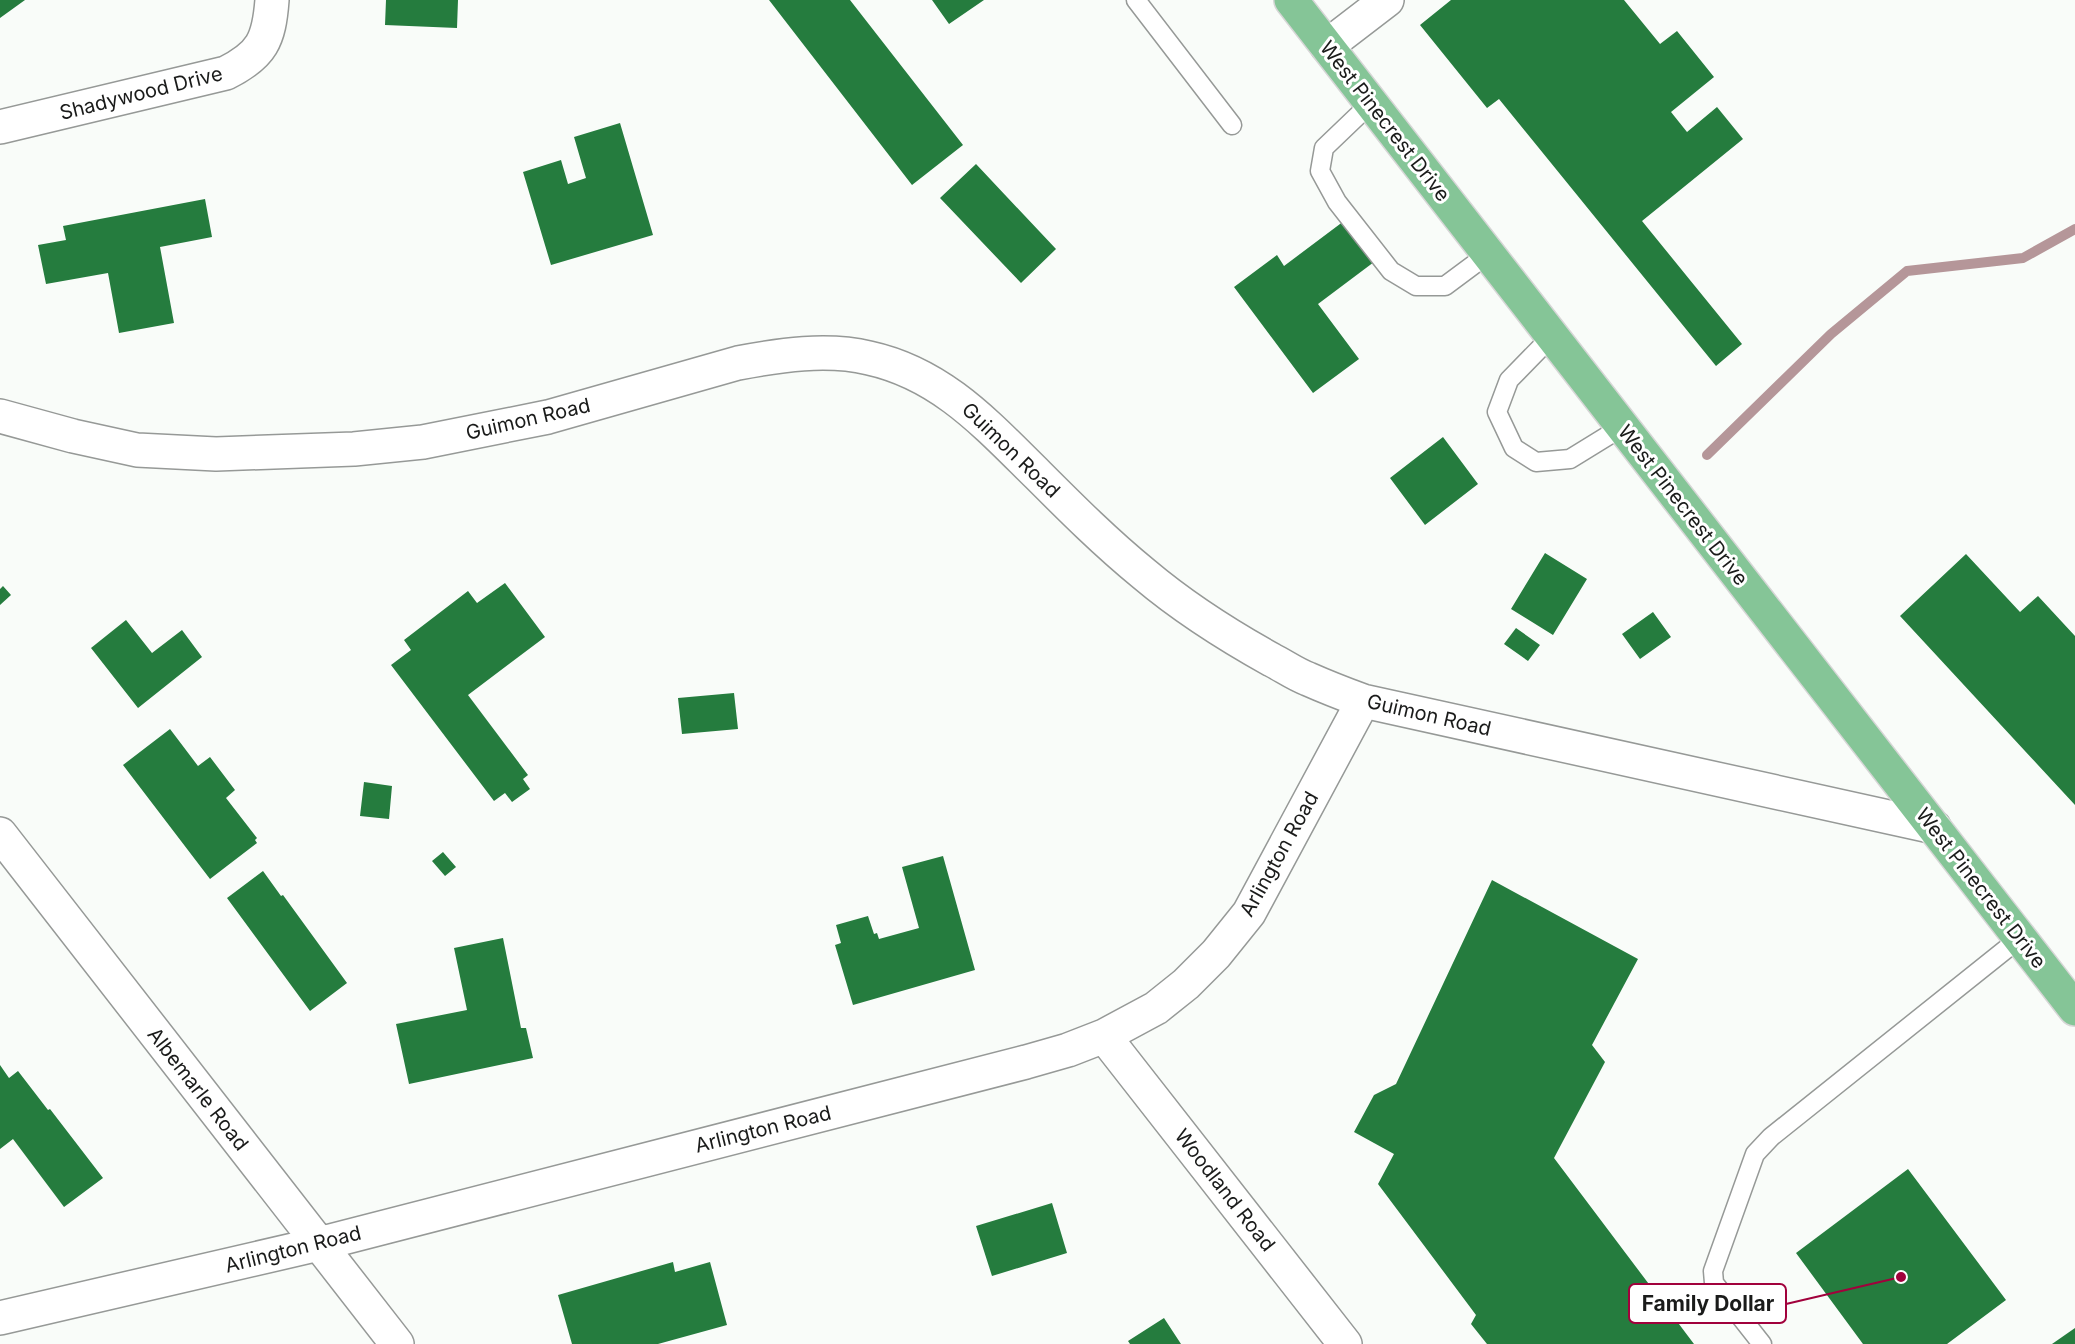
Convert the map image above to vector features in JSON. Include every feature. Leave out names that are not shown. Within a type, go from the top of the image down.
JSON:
[{"type":"main road","name":"West Pinecrest Drive","points":[[1291,0],[2075,1009]]},
{"type":"street","name":"Shadywood Drive","points":[[0,127],[226,73],[244,64],[262,45],[270,27],[272,0]]},
{"type":"street","points":[[1327,46],[1387,0]]},
{"type":"street","name":"Guimon Road","points":[[0,416],[73,436],[137,450],[216,454],[354,449],[423,442],[548,417],[738,363],[768,357],[802,354],[868,357],[895,365],[925,378],[954,397],[989,426],[1096,533],[1146,575],[1197,614],[1252,649],[1306,679],[1363,701],[1934,827]]},
{"type":"street","name":"Arlington Road","points":[[0,1318],[319,1244],[1026,1062],[1068,1050],[1104,1036],[1156,1008],[1186,984],[1216,954],[1249,913],[1363,701]]},
{"type":"street","name":"Albemarle Road","points":[[0,834],[397,1344]]},
{"type":"street","name":"Woodland Road","points":[[1104,1036],[1345,1344]]},
{"type":"lane","points":[[1136,0],[1232,125]]},
{"type":"lane","points":[[1371,103],[1324,148],[1320,171],[1337,202],[1391,271],[1416,286],[1445,286],[1488,254]]},
{"type":"lane","points":[[1552,336],[1509,380],[1497,412],[1514,448],[1536,462],[1570,459],[1622,427]]},
{"type":"lane","points":[[1761,1344],[1714,1283],[1713,1271],[1755,1154],[1762,1145],[2020,938]]},
{"type":"building","points":[[0,0],[25,0],[0,18]]},
{"type":"building","points":[[386,0],[458,0],[457,28],[385,25]]},
{"type":"building","points":[[769,0],[850,0],[963,145],[912,185]]},
{"type":"building","points":[[932,0],[984,0],[949,24]]},
{"type":"building","points":[[1451,0],[1624,0],[1660,44],[1677,31],[1714,77],[1671,112],[1687,132],[1717,107],[1743,139],[1642,221],[1742,344],[1716,366],[1499,99],[1487,108],[1420,25]]},
{"type":"building","points":[[620,123],[653,235],[551,265],[523,172],[561,160],[568,184],[586,178],[574,137]]},
{"type":"building","points":[[976,164],[1056,249],[1021,283],[940,198]]},
{"type":"building","points":[[205,199],[212,237],[160,247],[174,323],[119,333],[108,273],[46,284],[38,245],[66,240],[63,226]]},
{"type":"building","points":[[1348,218],[1378,259],[1318,304],[1359,359],[1313,393],[1234,287],[1277,255],[1284,266]]},
{"type":"building","points":[[1443,437],[1478,484],[1425,525],[1390,478]]},
{"type":"building","points":[[1545,553],[1587,579],[1553,635],[1511,609]]},
{"type":"building","points":[[1966,554],[2020,612],[2038,596],[2075,636],[2075,805],[1900,616]]},
{"type":"building","points":[[505,583],[545,637],[468,695],[528,775],[523,779],[530,789],[512,802],[505,793],[494,801],[391,665],[411,650],[404,640],[468,591],[477,603]]},
{"type":"building","points":[[3,586],[11,595],[0,605],[0,589]]},
{"type":"building","points":[[1653,612],[1671,637],[1640,659],[1622,634]]},
{"type":"building","points":[[126,620],[152,653],[182,630],[202,657],[138,708],[91,648]]},
{"type":"building","points":[[1516,628],[1540,645],[1528,661],[1504,644]]},
{"type":"building","points":[[734,693],[738,729],[682,734],[678,698]]},
{"type":"building","points":[[170,729],[198,766],[210,757],[235,790],[226,798],[257,838],[255,840],[257,843],[210,879],[123,765]]},
{"type":"building","points":[[364,782],[392,786],[389,819],[360,816]]},
{"type":"building","points":[[443,852],[456,867],[445,876],[432,861]]},
{"type":"building","points":[[943,856],[975,970],[853,1005],[835,945],[841,943],[836,925],[868,916],[874,934],[877,933],[879,939],[919,928],[902,867]]},
{"type":"building","points":[[263,871],[347,983],[310,1011],[227,898]]},
{"type":"building","points":[[1492,880],[1638,959],[1592,1045],[1605,1062],[1554,1158],[1694,1344],[1487,1344],[1471,1324],[1476,1315],[1378,1184],[1394,1154],[1354,1132],[1374,1095],[1396,1084]]},
{"type":"building","points":[[503,938],[521,1028],[526,1028],[533,1058],[409,1084],[396,1024],[467,1010],[454,948]]},
{"type":"building","points":[[0,1065],[9,1078],[18,1071],[103,1178],[64,1207],[13,1139],[0,1149]]},
{"type":"building","points":[[1908,1169],[2006,1300],[1947,1344],[1863,1344],[1796,1253]]},
{"type":"building","points":[[1052,1203],[1067,1253],[992,1276],[976,1226]]},
{"type":"building","points":[[673,1262],[675,1272],[710,1262],[727,1325],[658,1344],[572,1344],[558,1295]]},
{"type":"building","points":[[1164,1318],[1181,1344],[1130,1344],[1128,1341]]},
{"type":"building","points":[[2075,1328],[2075,1344],[2052,1344]]},
{"type":"waterway","points":[[1707,455],[1831,334],[1907,271],[2023,258],[2075,229]]},
{"type":"place","name":"Family Dollar","points":[[1901,1277]]}]
